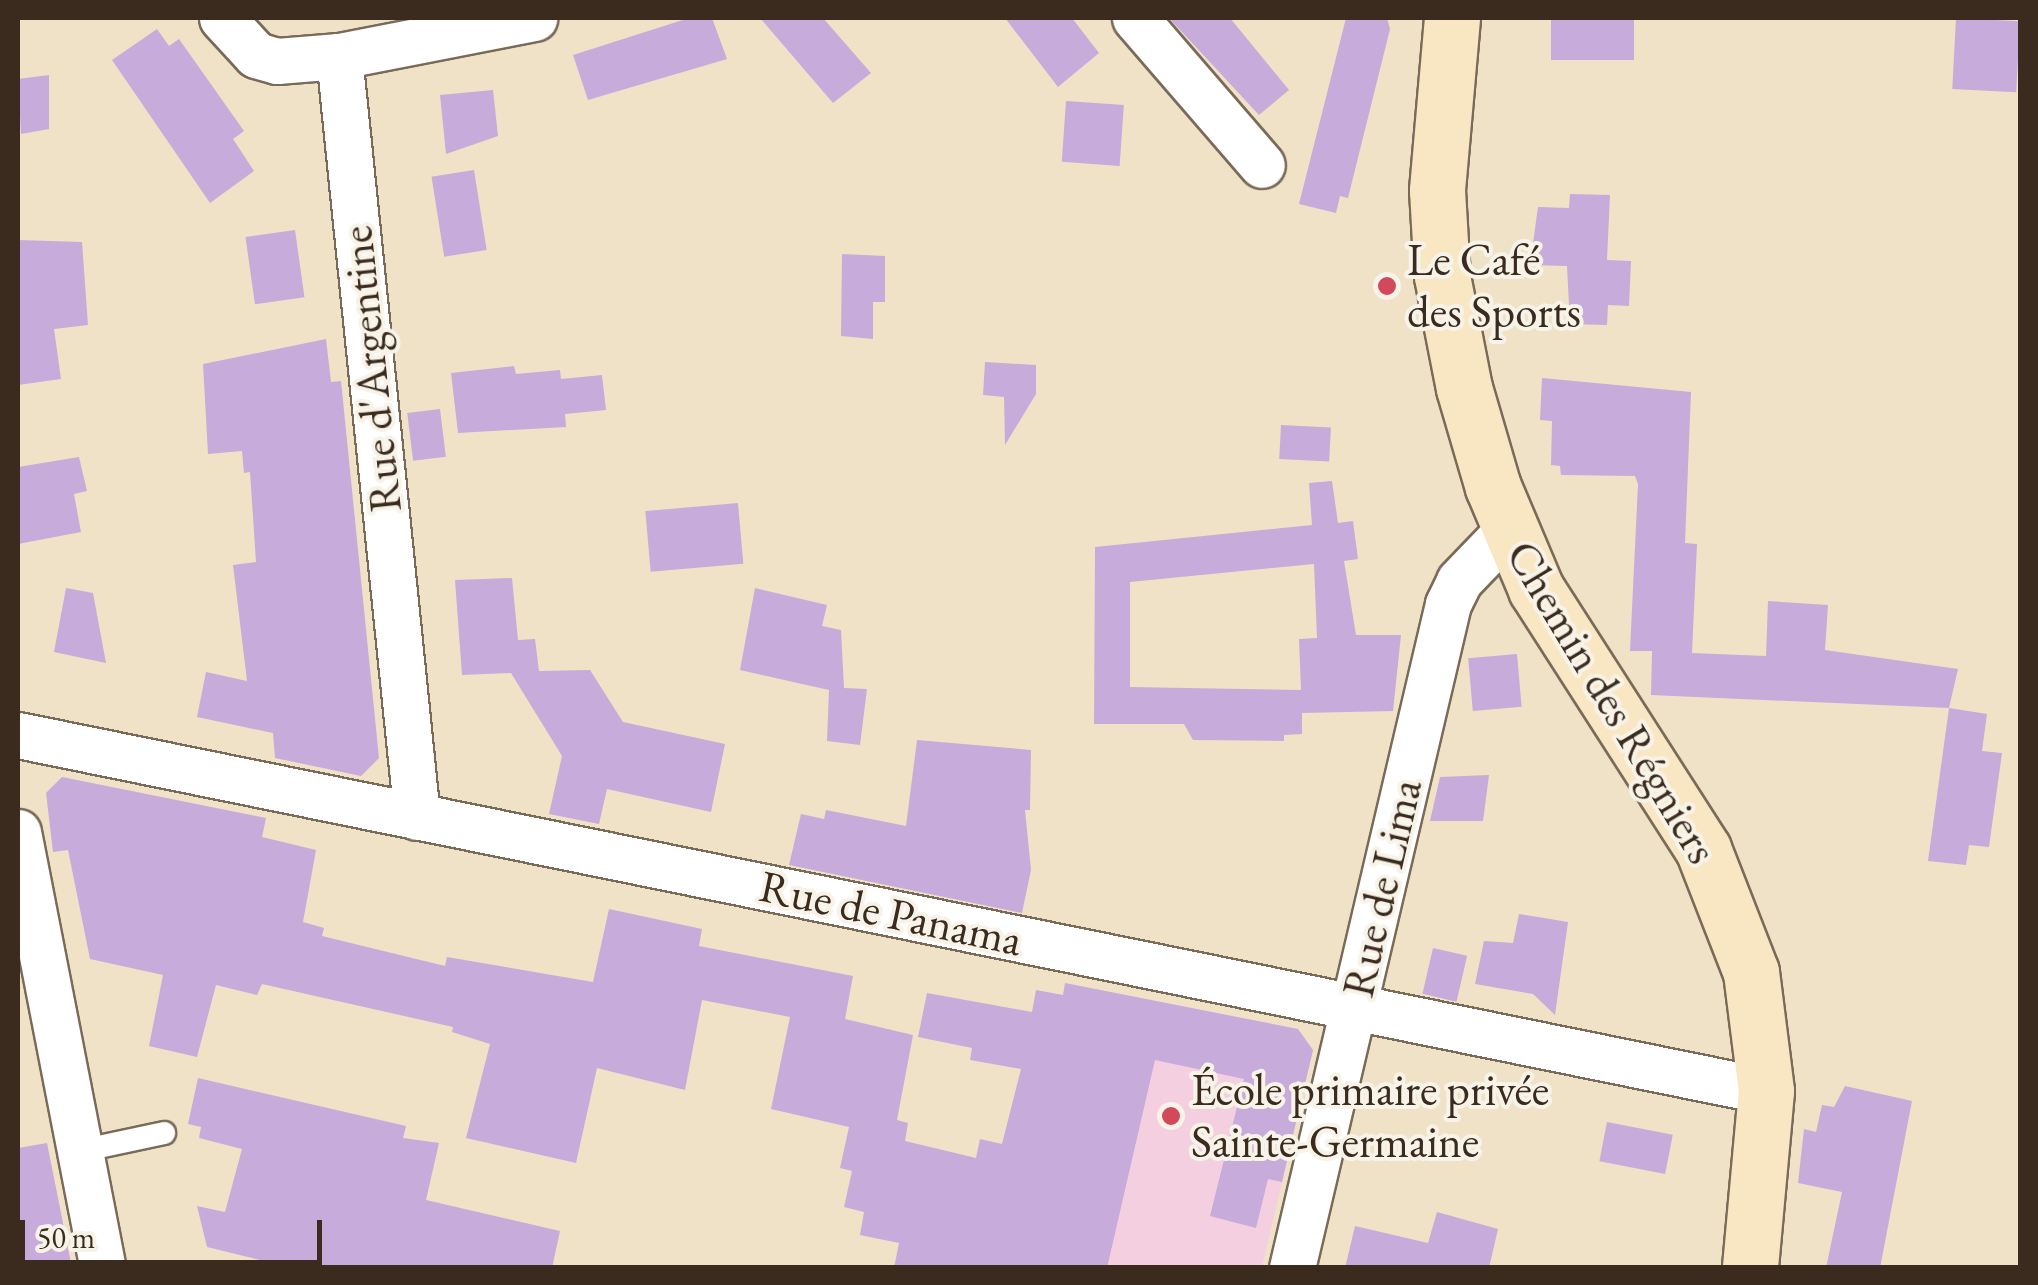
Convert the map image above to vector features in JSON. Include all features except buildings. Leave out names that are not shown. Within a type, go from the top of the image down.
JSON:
[{"type":"main road","name":"Chemin des Régniers","points":[[1452,18],[1437,149],[1442,276],[1464,388],[1509,529],[1561,631],[1704,849],[1751,972],[1766,1091],[1750,1268]]},
{"type":"street","points":[[222,18],[256,55],[278,61],[339,56],[534,18]]},
{"type":"street","points":[[1135,18],[1262,165]]},
{"type":"street","name":"Rue d'Argentine","points":[[339,56],[417,817]]},
{"type":"street","name":"Rue de Lima","points":[[1292,1268],[1448,604],[1458,580],[1509,529]]},
{"type":"street","name":"Rue de Panama","points":[[18,735],[1766,1091]]},
{"type":"street","points":[[18,832],[103,1268]]},
{"type":"lane","points":[[80,1152],[164,1133]]},
{"type":"shaded area","name":"École primaire privée Sainte-Germaine","points":[[1069,984],[1298,1029],[1313,1050],[1262,1267],[1025,1267]]},
{"type":"place","name":"Le Café des Sports","points":[[1387,286]]},
{"type":"place","name":"École primaire privée Sainte-Germaine","points":[[1171,1116]]}]
